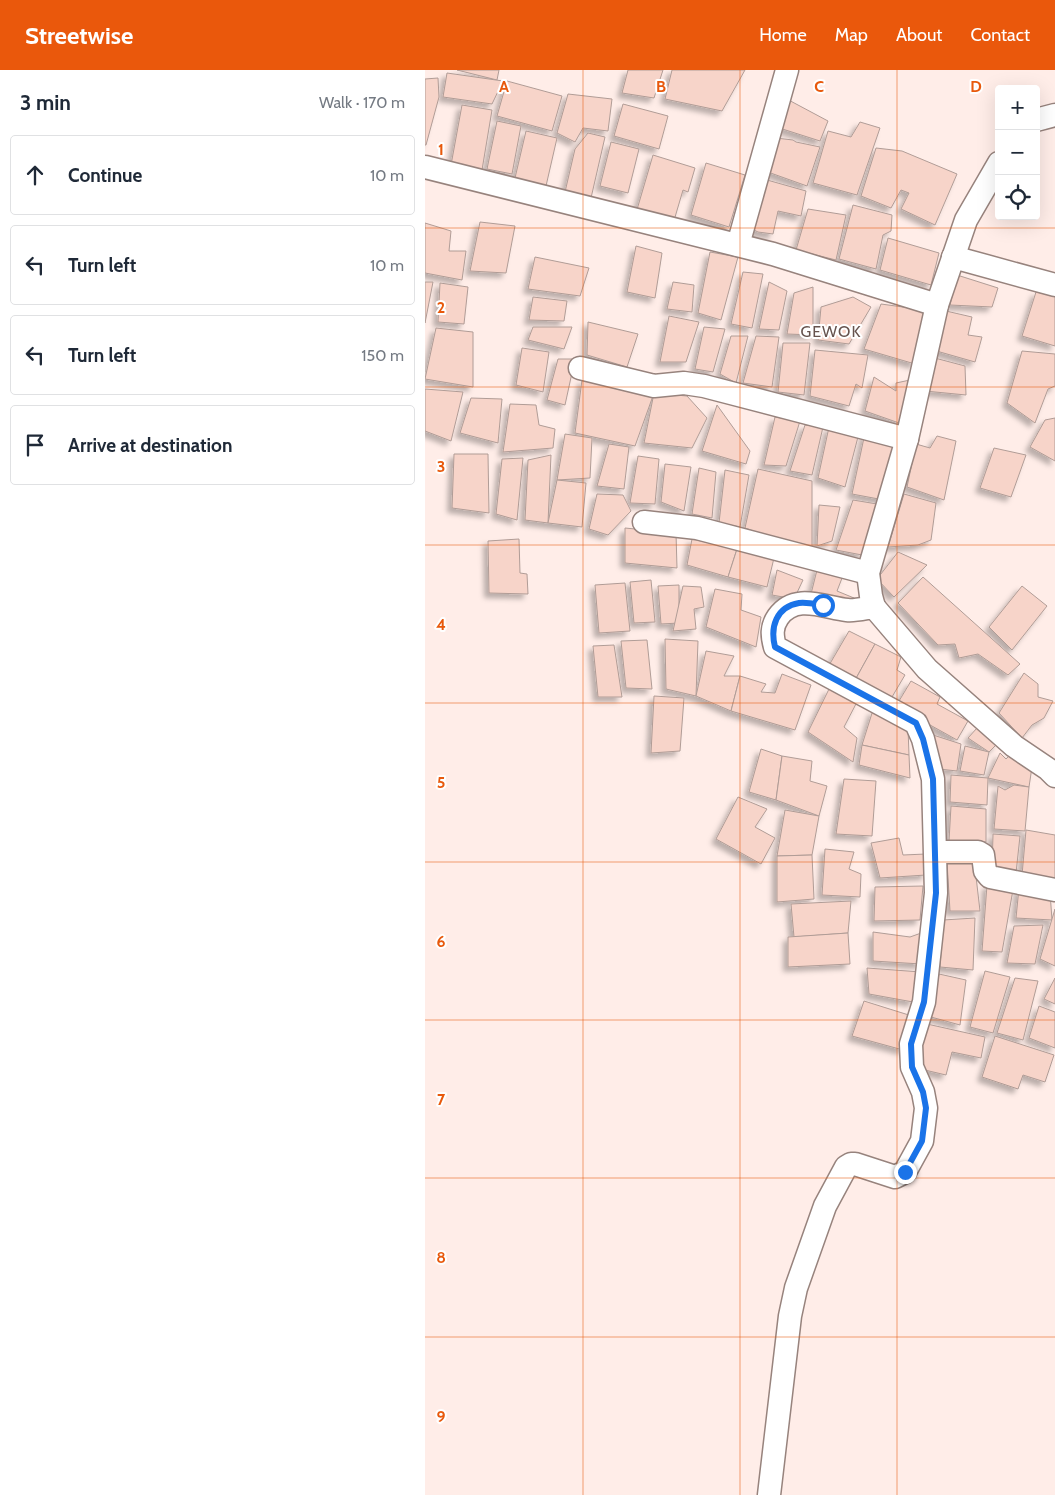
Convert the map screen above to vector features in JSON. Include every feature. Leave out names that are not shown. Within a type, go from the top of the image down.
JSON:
[{"type":"street","points":[[738,245],[787,70]]},
{"type":"street","points":[[1040,119],[1055,114]]},
{"type":"street","points":[[425,167],[773,254],[937,305]]},
{"type":"street","points":[[995,170],[966,220],[937,305],[907,440],[868,573],[874,606],[927,669],[1013,746],[1048,769],[1055,776]]},
{"type":"street","points":[[953,257],[1055,285]]},
{"type":"street","points":[[580,368],[654,386],[684,383],[704,386],[907,440]]},
{"type":"street","points":[[645,522],[697,528],[868,573]]},
{"type":"street","points":[[769,1495],[789,1316],[825,1206],[846,1167],[849,1165],[855,1164],[895,1176],[905,1172],[922,1141],[926,1108],[923,1092],[912,1067],[911,1044],[924,1002],[936,893],[933,779],[923,739],[916,723],[775,647],[772,636],[774,623],[783,610],[797,603],[823,605],[848,610],[874,606]]},
{"type":"street","points":[[936,852],[979,852],[983,855],[985,871],[990,877],[1055,890]]},
{"type":"building","points":[[457,70],[499,70],[497,80]]},
{"type":"building","points":[[628,70],[663,70],[654,98],[622,93]]},
{"type":"building","points":[[672,70],[745,70],[722,111],[665,99]]},
{"type":"building","points":[[447,73],[503,81],[492,104],[443,97]]},
{"type":"building","points":[[438,78],[439,97],[425,145],[425,79]]},
{"type":"building","points":[[507,81],[562,96],[552,131],[497,116]]},
{"type":"building","points":[[568,94],[612,99],[608,131],[583,128],[575,142],[557,133]]},
{"type":"building","points":[[783,97],[828,121],[820,141],[773,126]]},
{"type":"building","points":[[623,104],[668,116],[659,149],[614,136]]},
{"type":"building","points":[[462,105],[492,110],[482,170],[451,165]]},
{"type":"building","points":[[497,121],[521,126],[512,174],[487,169]]},
{"type":"building","points":[[860,122],[880,128],[857,195],[813,183],[828,131],[851,137]]},
{"type":"building","points":[[526,131],[557,138],[546,186],[515,178]]},
{"type":"building","points":[[588,133],[605,137],[591,198],[565,192],[575,149]]},
{"type":"building","points":[[776,138],[820,147],[807,186],[765,171]]},
{"type":"building","points":[[611,142],[639,149],[628,193],[600,186]]},
{"type":"building","points":[[876,148],[902,151],[957,174],[935,225],[901,209],[909,193],[901,190],[891,208],[861,196]]},
{"type":"building","points":[[653,155],[695,168],[688,192],[683,190],[673,224],[636,213]]},
{"type":"building","points":[[706,163],[745,175],[729,227],[691,215]]},
{"type":"building","points":[[760,178],[806,191],[801,216],[778,211],[773,234],[758,232],[748,227]]},
{"type":"building","points":[[853,205],[892,215],[891,231],[883,235],[876,269],[839,259]]},
{"type":"building","points":[[808,209],[846,215],[836,260],[796,250]]},
{"type":"building","points":[[480,222],[515,226],[506,273],[470,271]]},
{"type":"building","points":[[425,223],[451,231],[449,251],[466,251],[462,280],[425,273]]},
{"type":"building","points":[[888,238],[939,253],[931,285],[880,270]]},
{"type":"building","points":[[636,246],[662,253],[655,298],[627,292]]},
{"type":"building","points":[[710,252],[738,257],[721,320],[698,313]]},
{"type":"building","points":[[535,257],[589,268],[580,296],[528,289]]},
{"type":"building","points":[[743,272],[763,274],[752,328],[731,324]]},
{"type":"building","points":[[957,275],[998,288],[992,307],[950,305]]},
{"type":"building","points":[[425,282],[433,282],[425,323]]},
{"type":"building","points":[[673,282],[694,285],[692,312],[667,309]]},
{"type":"building","points":[[769,282],[787,291],[779,330],[759,329]]},
{"type":"building","points":[[440,283],[468,287],[464,324],[438,322]]},
{"type":"building","points":[[813,287],[813,335],[787,334],[794,293]]},
{"type":"building","points":[[1036,292],[1055,296],[1055,346],[1022,336]]},
{"type":"building","points":[[533,297],[567,301],[564,321],[529,320]]},
{"type":"building","points":[[853,297],[871,307],[849,344],[818,340],[821,307]]},
{"type":"building","points":[[881,304],[925,310],[915,364],[864,349]]},
{"type":"building","points":[[946,311],[972,317],[968,335],[982,337],[975,362],[933,350]]},
{"type":"building","points":[[669,316],[699,322],[686,362],[660,362]]},
{"type":"building","points":[[588,322],[638,334],[627,367],[587,355]]},
{"type":"building","points":[[533,327],[572,327],[564,349],[528,340]]},
{"type":"building","points":[[704,327],[725,329],[713,372],[695,369]]},
{"type":"building","points":[[436,328],[473,332],[473,387],[425,379]]},
{"type":"building","points":[[731,336],[748,336],[736,383],[720,374]]},
{"type":"building","points":[[756,336],[779,337],[772,387],[743,383]]},
{"type":"building","points":[[783,343],[810,343],[804,395],[778,392]]},
{"type":"building","points":[[522,348],[549,352],[543,392],[516,385]]},
{"type":"building","points":[[815,350],[868,355],[862,388],[856,384],[849,406],[810,396]]},
{"type":"building","points":[[1022,351],[1055,354],[1055,386],[1048,389],[1035,423],[1007,403]]},
{"type":"building","points":[[931,357],[965,366],[966,395],[925,391]]},
{"type":"building","points":[[558,359],[575,359],[565,405],[547,400]]},
{"type":"building","points":[[874,377],[896,391],[896,383],[910,380],[902,424],[865,411]]},
{"type":"building","points":[[582,380],[654,393],[635,446],[575,433]]},
{"type":"building","points":[[425,389],[463,392],[451,441],[425,431]]},
{"type":"building","points":[[654,393],[687,396],[707,418],[692,448],[644,443]]},
{"type":"building","points":[[471,398],[502,399],[498,443],[460,433]]},
{"type":"building","points":[[510,404],[536,405],[539,425],[555,429],[553,448],[503,452]]},
{"type":"building","points":[[717,405],[750,451],[746,464],[702,451]]},
{"type":"building","points":[[775,417],[800,421],[786,466],[764,465]]},
{"type":"building","points":[[1055,418],[1055,461],[1030,447],[1045,420]]},
{"type":"building","points":[[805,425],[823,427],[812,475],[790,471]]},
{"type":"building","points":[[829,427],[859,433],[845,487],[818,478]]},
{"type":"building","points":[[865,433],[897,441],[884,500],[852,494]]},
{"type":"building","points":[[565,434],[592,438],[590,478],[557,480]]},
{"type":"building","points":[[937,436],[956,441],[944,500],[907,487],[916,444],[930,448]]},
{"type":"building","points":[[609,444],[629,447],[624,489],[597,486]]},
{"type":"building","points":[[994,448],[1026,455],[1011,497],[980,488]]},
{"type":"building","points":[[454,454],[488,454],[489,513],[452,508]]},
{"type":"building","points":[[551,455],[548,523],[525,520],[528,460]]},
{"type":"building","points":[[638,456],[659,459],[655,504],[630,503]]},
{"type":"building","points":[[523,458],[517,520],[496,514],[502,459]]},
{"type":"building","points":[[665,464],[691,467],[684,511],[661,502]]},
{"type":"building","points":[[699,468],[716,472],[712,518],[692,514]]},
{"type":"building","points":[[758,469],[812,481],[812,552],[745,528]]},
{"type":"building","points":[[725,470],[749,475],[740,527],[719,523]]},
{"type":"building","points":[[557,480],[586,483],[582,527],[548,523]]},
{"type":"building","points":[[597,494],[623,495],[631,511],[608,535],[589,529]]},
{"type":"building","points":[[904,494],[936,503],[931,540],[918,545],[888,547]]},
{"type":"building","points":[[853,500],[883,505],[862,555],[836,550]]},
{"type":"building","points":[[819,505],[840,507],[832,541],[817,546]]},
{"type":"building","points":[[625,528],[676,533],[677,568],[625,563]]},
{"type":"building","points":[[519,539],[520,573],[527,574],[528,594],[489,593],[488,541]]},
{"type":"building","points":[[692,539],[737,549],[728,577],[687,565]]},
{"type":"building","points":[[737,549],[774,558],[767,587],[728,577]]},
{"type":"building","points":[[898,552],[927,565],[894,597],[877,579]]},
{"type":"building","points":[[818,566],[844,573],[837,591],[854,598],[848,610],[810,598]]},
{"type":"building","points":[[777,570],[803,580],[794,599],[772,595]]},
{"type":"building","points":[[923,577],[1020,664],[1008,675],[978,654],[959,658],[955,644],[938,645],[898,603]]},
{"type":"building","points":[[651,580],[655,622],[634,623],[630,582]]},
{"type":"building","points":[[625,583],[630,631],[599,633],[595,585]]},
{"type":"building","points":[[679,585],[679,623],[661,624],[658,586]]},
{"type":"building","points":[[683,586],[701,587],[704,607],[694,609],[696,629],[673,631]]},
{"type":"building","points":[[1022,586],[1047,606],[1012,650],[989,627]]},
{"type":"building","points":[[715,589],[742,594],[741,610],[761,617],[756,647],[706,627]]},
{"type":"building","points":[[849,631],[875,644],[854,682],[828,667]]},
{"type":"building","points":[[665,639],[698,641],[696,696],[666,689]]},
{"type":"building","points":[[647,640],[652,689],[626,688],[621,641]]},
{"type":"building","points":[[875,644],[901,657],[897,670],[905,675],[889,702],[854,682]]},
{"type":"building","points":[[614,645],[622,697],[598,697],[593,646]]},
{"type":"building","points":[[706,651],[734,656],[724,676],[740,676],[731,711],[696,696]]},
{"type":"building","points":[[1024,673],[1038,684],[1038,697],[1053,701],[1044,718],[1032,725],[1022,738],[999,713]]},
{"type":"building","points":[[782,674],[811,685],[795,730],[731,711],[740,676],[766,684],[761,692],[775,693]]},
{"type":"building","points":[[911,681],[940,697],[937,704],[968,721],[957,740],[896,706]]},
{"type":"building","points":[[829,689],[857,702],[844,727],[857,738],[853,762],[808,732]]},
{"type":"building","points":[[654,696],[684,698],[680,751],[651,753]]},
{"type":"building","points":[[873,710],[908,728],[909,755],[862,745]]},
{"type":"building","points":[[977,728],[998,743],[989,752],[968,738]]},
{"type":"building","points":[[930,734],[961,744],[957,771],[930,768]]},
{"type":"building","points":[[862,745],[909,755],[910,778],[859,765]]},
{"type":"building","points":[[965,746],[989,752],[984,775],[960,771]]},
{"type":"building","points":[[761,749],[782,756],[776,800],[749,792]]},
{"type":"building","points":[[1000,753],[1006,759],[1010,755],[1032,767],[1029,787],[988,778]]},
{"type":"building","points":[[782,756],[812,761],[810,781],[827,786],[819,816],[776,800]]},
{"type":"building","points":[[951,775],[988,778],[987,805],[950,802]]},
{"type":"building","points":[[844,779],[876,781],[872,836],[836,834]]},
{"type":"building","points":[[1014,785],[1029,787],[1025,831],[994,829],[998,786],[1005,790]]},
{"type":"building","points":[[738,797],[767,809],[755,827],[775,838],[761,864],[716,839]]},
{"type":"building","points":[[951,806],[986,809],[986,842],[949,841]]},
{"type":"building","points":[[785,810],[819,816],[812,855],[777,856]]},
{"type":"building","points":[[1026,830],[1055,835],[1055,881],[1022,875]]},
{"type":"building","points":[[993,834],[1020,836],[1016,873],[992,870]]},
{"type":"building","points":[[899,838],[903,855],[926,854],[926,875],[880,878],[871,843]]},
{"type":"building","points":[[825,849],[854,852],[849,869],[861,874],[860,897],[822,895]]},
{"type":"building","points":[[812,855],[814,899],[777,902],[777,856]]},
{"type":"building","points":[[974,859],[980,911],[950,911],[947,862]]},
{"type":"building","points":[[1014,884],[1002,952],[982,951],[987,885]]},
{"type":"building","points":[[923,886],[920,920],[874,921],[875,887]]},
{"type":"building","points":[[1019,888],[1050,892],[1052,920],[1016,918]]},
{"type":"building","points":[[851,901],[848,933],[794,937],[791,904]]},
{"type":"building","points":[[1055,909],[1055,966],[1040,959]]},
{"type":"building","points":[[975,918],[973,970],[940,967],[943,920]]},
{"type":"building","points":[[1043,925],[1035,964],[1007,963],[1014,926]]},
{"type":"building","points":[[873,932],[910,937],[924,932],[921,964],[873,961]]},
{"type":"building","points":[[848,933],[850,964],[788,967],[788,937]]},
{"type":"building","points":[[867,968],[921,972],[913,1002],[869,994]]},
{"type":"building","points":[[985,971],[1010,977],[993,1033],[970,1027]]},
{"type":"building","points":[[939,974],[966,980],[960,1025],[931,1017]]},
{"type":"building","points":[[1015,978],[1038,981],[1023,1040],[997,1033]]},
{"type":"building","points":[[1055,978],[1055,1004],[1044,999]]},
{"type":"building","points":[[864,1001],[912,1016],[903,1050],[852,1036]]},
{"type":"building","points":[[1039,1006],[1055,1012],[1055,1048],[1029,1038]]},
{"type":"building","points":[[927,1024],[985,1037],[981,1058],[952,1052],[946,1075],[912,1067]]},
{"type":"building","points":[[995,1036],[1054,1055],[1045,1082],[1023,1075],[1018,1089],[982,1077]]},
{"type":"district","name":"GEWOK","points":[[831,331]]},
{"type":"route","points":[[823,605],[797,603],[783,610],[774,623],[772,636],[775,647],[916,723],[923,739],[933,779],[936,893],[924,1002],[911,1044],[912,1067],[923,1092],[926,1108],[922,1141],[905,1172]]}]
